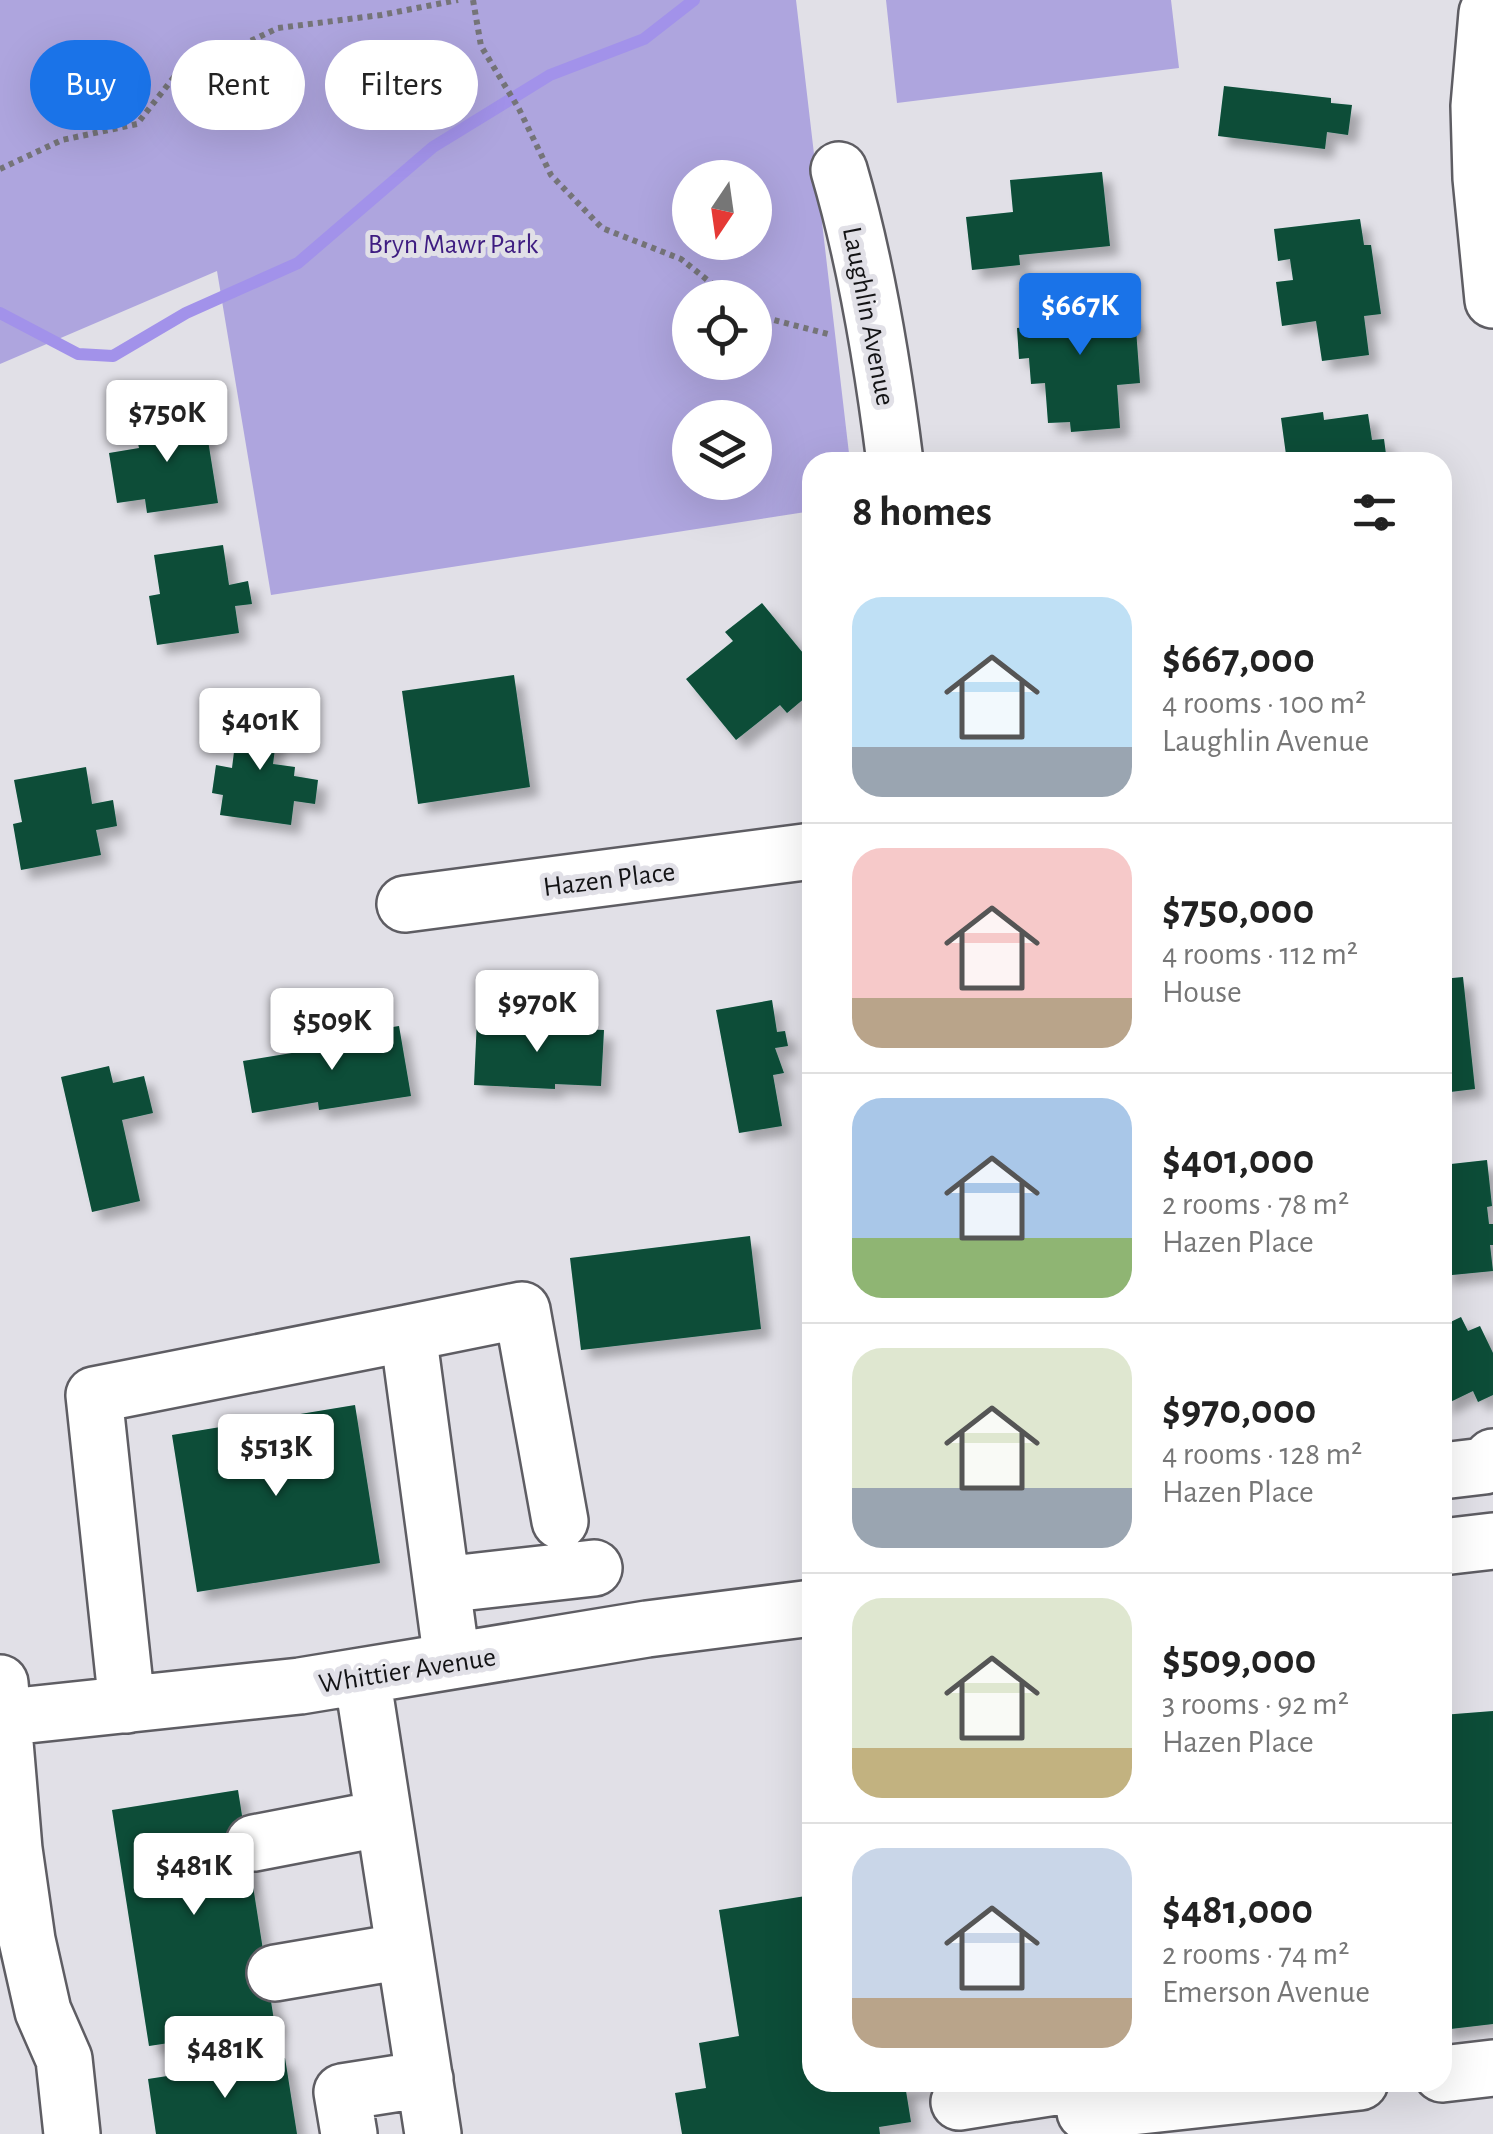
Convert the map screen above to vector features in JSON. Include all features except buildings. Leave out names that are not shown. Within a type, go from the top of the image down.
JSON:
[{"type":"street","points":[[1482,10],[1478,106],[1493,300]]},
{"type":"street","name":"Laughlin Avenue","points":[[840,170],[878,344],[894,452]]},
{"type":"street","name":"Hazen Place","points":[[405,904],[802,852]]},
{"type":"street","points":[[128,1705],[94,1396],[522,1310],[560,1521]]},
{"type":"street","points":[[408,1333],[452,1661]]},
{"type":"street","points":[[1452,1469],[1484,1466],[1493,1457]]},
{"type":"street","points":[[442,1585],[594,1568]]},
{"type":"street","name":"Whittier Avenue","points":[[1,1706],[128,1705],[300,1686],[802,1609]]},
{"type":"street","points":[[362,1676],[433,2134]]},
{"type":"street","points":[[1,1706],[26,1940],[44,2011],[64,2058],[72,2134]]},
{"type":"street","points":[[254,1843],[384,1818]]},
{"type":"street","points":[[274,1973],[404,1951]]},
{"type":"street","points":[[1452,2073],[1493,2068]]},
{"type":"street","points":[[350,2134],[342,2092],[425,2079]]},
{"type":"street","points":[[979,2094],[1084,2103],[1229,2092]]},
{"type":"path","points":[[0,169],[62,140],[137,124],[174,77],[278,28],[381,16],[458,0]]},
{"type":"path","points":[[474,0],[480,46],[551,175],[602,228],[681,260],[707,280]]},
{"type":"path","points":[[772,319],[878,344]]},
{"type":"green space","name":"Bryn Mawr Park","points":[[0,0],[796,0],[849,452],[802,452],[802,513],[271,595],[217,271],[0,364]]},
{"type":"green space","points":[[886,0],[1171,0],[1179,68],[897,103]]},
{"type":"waterway","points":[[0,313],[78,354],[113,356],[186,313],[298,263],[433,147],[550,75],[644,39],[694,0]]}]
